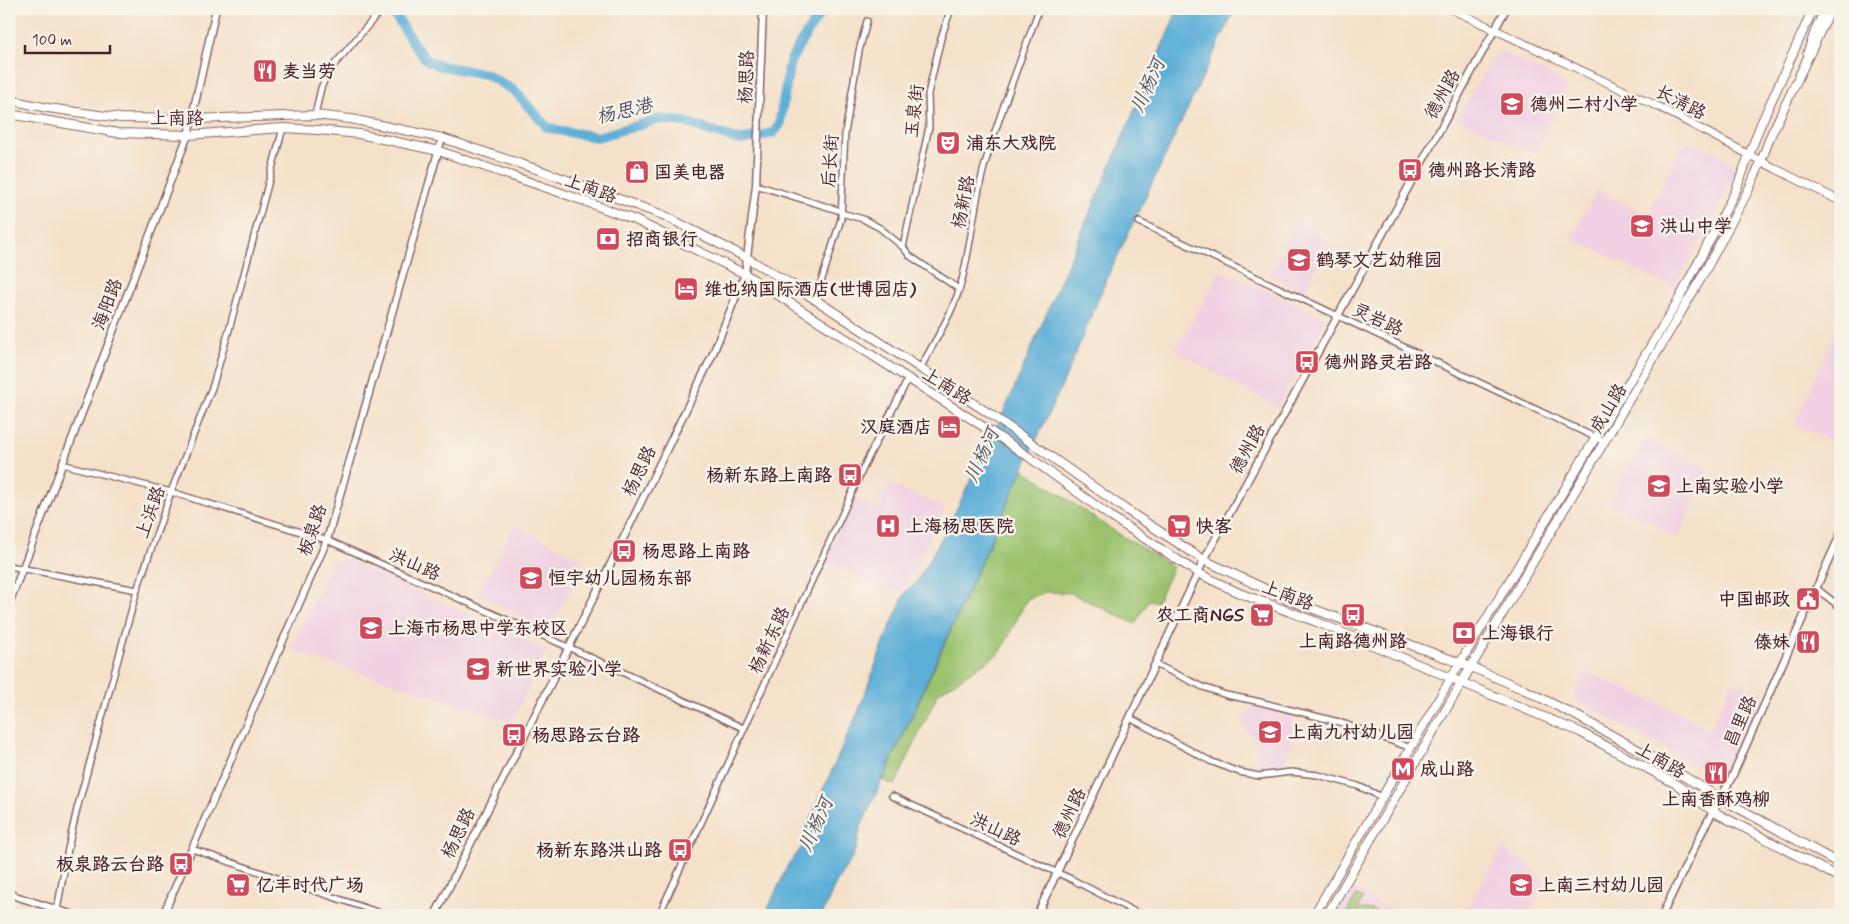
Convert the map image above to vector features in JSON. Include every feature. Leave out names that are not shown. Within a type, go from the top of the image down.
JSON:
[{"type":"main road","name":"长清路","points":[[1451,9],[1660,108],[1840,201]]},
{"type":"main road","name":"成山路","points":[[1314,915],[1451,678],[1679,299],[1727,210],[1760,126],[1812,9]]},
{"type":"main road","points":[[1796,44],[1817,9]]},
{"type":"main road","points":[[1802,68],[1824,9]]},
{"type":"main road","name":"成山路","points":[[1327,915],[1462,682],[1703,275],[1762,162],[1770,137],[1830,9]]},
{"type":"main road","name":"上南路","points":[[9,100],[48,108],[120,118],[192,119],[315,114],[375,123],[442,138],[545,172],[663,215],[747,258],[796,287],[993,416],[1125,509],[1204,560],[1289,600],[1471,667],[1576,715],[1720,798],[1840,864]]},
{"type":"main road","name":"上南路","points":[[9,114],[118,133],[188,135],[283,128],[359,134],[438,151],[635,220],[745,274],[987,429],[1110,516],[1198,573],[1239,593],[1317,622],[1580,732],[1676,784],[1714,812],[1840,878]]},
{"type":"street","name":"海阳路","points":[[9,604],[188,135],[216,9]]},
{"type":"street","name":"杨思路","points":[[435,915],[712,356],[745,274],[756,185],[763,9]]},
{"type":"street","name":"玉泉街","points":[[903,247],[929,127],[928,94],[941,38],[951,9]]},
{"type":"street","name":"杨新路","points":[[920,369],[949,314],[959,289],[985,162],[1039,9]]},
{"type":"street","name":"德州路","points":[[1038,915],[1204,560],[1506,9]]},
{"type":"street","points":[[315,114],[321,88],[328,72],[381,10]]},
{"type":"street","name":"后长街","points":[[815,301],[840,224],[845,133],[859,51],[867,21]]},
{"type":"street","name":"上浜路","points":[[57,910],[77,809],[137,590],[171,492],[213,385],[283,128]]},
{"type":"street","name":"板泉路","points":[[163,915],[327,540],[442,138]]},
{"type":"street","points":[[756,185],[872,223],[903,247],[910,256],[959,289]]},
{"type":"street","name":"灵岩路","points":[[1139,222],[1605,442]]},
{"type":"street","name":"杨新东路","points":[[659,915],[866,462],[908,379]]},
{"type":"street","name":"洪山路","points":[[62,464],[171,492],[327,540],[568,647],[743,728]]},
{"type":"street","name":"昌里路","points":[[1662,915],[1704,828],[1732,777],[1840,535]]},
{"type":"street","points":[[9,566],[137,590]]},
{"type":"street","points":[[1816,588],[1840,607]]},
{"type":"street","points":[[1155,664],[1226,695],[1339,722],[1411,748]]},
{"type":"street","points":[[1130,718],[1210,760],[1239,772],[1259,776],[1291,772],[1318,775],[1358,786],[1382,797]]},
{"type":"street","name":"洪山路","points":[[892,796],[1057,873],[1141,915]]},
{"type":"street","points":[[192,849],[386,915]]},
{"type":"street","points":[[9,894],[74,915]]},
{"type":"shaded area","name":"德州二村小学","points":[[1502,52],[1561,81],[1566,88],[1535,153],[1457,119],[1491,59]]},
{"type":"shaded area","name":"洪山中学","points":[[1686,142],[1714,151],[1732,163],[1736,173],[1674,288],[1571,238],[1597,190],[1647,214]]},
{"type":"shaded area","name":"鹤琴文艺幼稚园","points":[[1297,219],[1314,228],[1328,245],[1304,292],[1270,276]]},
{"type":"shaded area","points":[[1222,271],[1319,315],[1325,321],[1278,408],[1175,350]]},
{"type":"shaded area","points":[[1837,329],[1840,330],[1840,445],[1794,425]]},
{"type":"shaded area","name":"上南实验小学","points":[[1646,438],[1708,469],[1678,538],[1609,502]]},
{"type":"shaded area","name":"上海杨思医院","points":[[889,484],[945,508],[902,593],[825,562],[853,498],[879,510]]},
{"type":"shaded area","name":"恒宇幼儿园杨东部","points":[[515,525],[584,561],[549,631],[478,595]]},
{"type":"shaded area","points":[[345,559],[547,650],[512,722],[291,650],[331,565],[337,560]]},
{"type":"shaded area","points":[[1585,671],[1711,729],[1733,682],[1762,694],[1722,779],[1574,699]]},
{"type":"shaded area","name":"上南九村幼儿园","points":[[1254,704],[1293,715],[1290,750],[1282,768],[1259,772],[1256,741],[1241,723]]},
{"type":"shaded area","name":"上南三村幼儿园","points":[[1502,849],[1531,866],[1545,882],[1528,915],[1463,915]]},
{"type":"shaded area","points":[[1353,888],[1399,915],[1337,915]]},
{"type":"green space","points":[[1023,469],[1108,527],[1173,567],[1157,602],[1149,600],[1135,624],[1071,593],[1046,592],[1027,599],[1000,653],[938,693],[895,785],[883,781]]},
{"type":"green space","points":[[1357,895],[1363,898],[1357,909],[1370,909],[1380,915],[1345,915]]},
{"type":"water","name":"川杨河","points":[[1178,9],[1235,9],[1109,274],[1062,386],[860,829],[857,846],[852,858],[838,879],[822,915],[765,915],[789,863],[808,837],[806,828],[858,712],[887,634],[906,591],[914,586],[946,531],[1006,407]]},
{"type":"waterway","name":"杨思港","points":[[391,9],[418,50],[428,61],[441,66],[486,74],[515,91],[547,127],[597,137],[660,119],[684,122],[740,140],[773,133],[779,126],[790,62],[823,9]]},
{"type":"place","name":"麦当劳","points":[[265,71]]},
{"type":"place","name":"德州二村小学","points":[[1512,104]]},
{"type":"place","name":"浦东大戏院","points":[[948,143]]},
{"type":"place","name":"德州路长清路","points":[[1410,170]]},
{"type":"place","name":"国美电器","points":[[637,172]]},
{"type":"place","name":"洪山中学","points":[[1642,226]]},
{"type":"place","name":"招商银行","points":[[608,239]]},
{"type":"place","name":"鹤琴文艺幼稚园","points":[[1299,260]]},
{"type":"place","name":"维也纳国际酒店(世博园店)","points":[[686,289]]},
{"type":"place","name":"德州路灵岩路","points":[[1307,362]]},
{"type":"place","name":"汉庭酒店","points":[[949,427]]},
{"type":"place","name":"杨新东路上南路","points":[[850,475]]},
{"type":"place","name":"上南实验小学","points":[[1659,486]]},
{"type":"place","name":"上海杨思医院","points":[[888,526]]},
{"type":"place","name":"快客","points":[[1179,526]]},
{"type":"place","name":"杨思路上南路","points":[[624,551]]},
{"type":"place","name":"恒宇幼儿园杨东部","points":[[531,578]]},
{"type":"place","name":"中国邮政","points":[[1808,599]]},
{"type":"place","name":"农工商NGS","points":[[1262,615]]},
{"type":"place","name":"上南路德州路","points":[[1353,615]]},
{"type":"place","name":"上海市杨思中学东校区","points":[[371,628]]},
{"type":"place","name":"上海银行","points":[[1464,633]]},
{"type":"place","name":"傣妹","points":[[1808,642]]},
{"type":"place","name":"新世界实验小学","points":[[478,669]]},
{"type":"place","name":"上南九村幼儿园","points":[[1270,732]]},
{"type":"place","name":"杨思路云台路","points":[[514,735]]},
{"type":"place","name":"成山路","points":[[1403,769]]},
{"type":"place","name":"上南香酥鸡柳","points":[[1716,773]]},
{"type":"place","name":"杨新东路洪山路","points":[[680,850]]},
{"type":"place","name":"板泉路云台路","points":[[181,864]]},
{"type":"place","name":"亿丰时代广场","points":[[238,885]]},
{"type":"place","name":"上南三村幼儿园","points":[[1521,885]]}]
